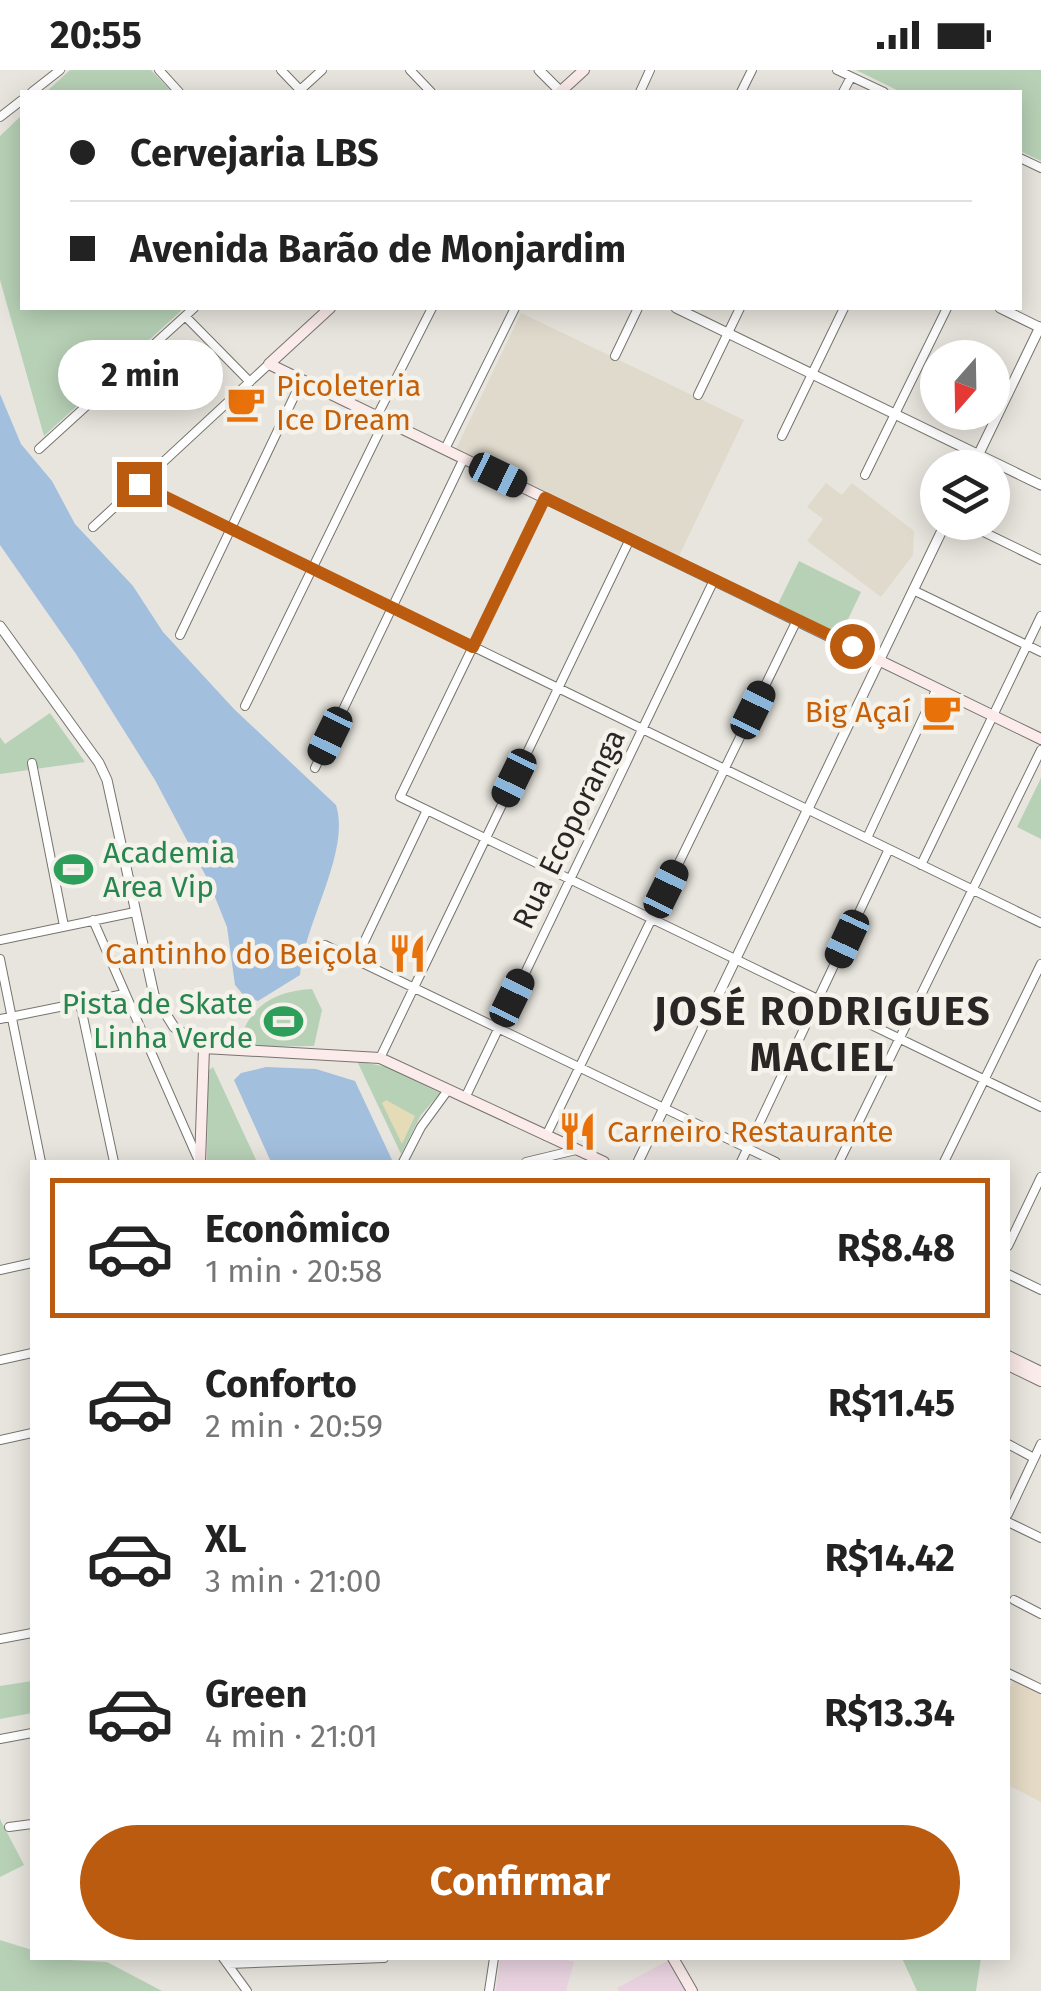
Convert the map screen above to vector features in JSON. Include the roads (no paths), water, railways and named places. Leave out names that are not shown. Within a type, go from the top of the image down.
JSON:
[{"type":"main road","points":[[562,90],[584,70]]},
{"type":"main road","points":[[328,310],[270,364],[1041,739]]},
{"type":"main road","points":[[200,1160],[204,1048],[233,1053],[380,1058],[593,1160]]},
{"type":"main road","points":[[1010,1357],[1041,1372]]},
{"type":"main road","points":[[1010,1366],[1041,1381]]},
{"type":"main road","points":[[675,1960],[692,1991]]},
{"type":"street","points":[[38,70],[48,81]]},
{"type":"street","points":[[35,90],[60,70]]},
{"type":"street","points":[[159,70],[177,90]]},
{"type":"street","points":[[282,70],[298,90]]},
{"type":"street","points":[[302,90],[322,70]]},
{"type":"street","points":[[410,70],[429,90]]},
{"type":"street","points":[[539,70],[558,90]]},
{"type":"street","points":[[837,70],[880,90]]},
{"type":"street","points":[[845,90],[851,77]]},
{"type":"street","points":[[0,117],[20,102]]},
{"type":"street","points":[[39,449],[192,310]]},
{"type":"street","points":[[245,706],[431,310]]},
{"type":"street","points":[[445,449],[514,310]]},
{"type":"street","points":[[615,356],[637,310]]},
{"type":"street","points":[[680,310],[970,450]]},
{"type":"street","points":[[698,395],[739,310]]},
{"type":"street","points":[[782,436],[843,310]]},
{"type":"street","points":[[865,474],[946,310]]},
{"type":"street","points":[[980,450],[1041,327],[1004,310]]},
{"type":"street","points":[[185,316],[250,382]]},
{"type":"street","points":[[92,526],[270,364]]},
{"type":"street","points":[[180,635],[302,380]]},
{"type":"street","points":[[315,768],[464,458]]},
{"type":"street","points":[[1010,470],[1041,485]]},
{"type":"street","points":[[139,484],[1041,923]]},
{"type":"street","points":[[545,498],[400,797],[1041,1107]]},
{"type":"street","points":[[380,1058],[630,539]]},
{"type":"street","points":[[639,1160],[937,540]]},
{"type":"street","points":[[1000,540],[1041,560]]},
{"type":"street","name":"Rua Ecoporanga","points":[[464,1098],[714,580]]},
{"type":"street","points":[[913,590],[1041,652]]},
{"type":"street","points":[[921,865],[1041,616]]},
{"type":"street","points":[[546,1136],[797,620]]},
{"type":"street","points":[[0,626],[107,780],[160,1008],[174,1027],[204,1048]]},
{"type":"street","points":[[867,838],[937,688]]},
{"type":"street","points":[[841,1160],[1041,750]]},
{"type":"street","points":[[32,762],[64,926]]},
{"type":"street","points":[[356,960],[428,810]]},
{"type":"street","points":[[742,1160],[890,849]]},
{"type":"street","points":[[0,940],[136,912]]},
{"type":"street","points":[[93,920],[199,1160]]},
{"type":"street","points":[[325,945],[772,1160]]},
{"type":"street","points":[[0,959],[42,1160]]},
{"type":"street","points":[[945,1160],[1041,964]]},
{"type":"street","points":[[0,1019],[124,994]]},
{"type":"street","points":[[80,1002],[114,1160]]},
{"type":"street","points":[[404,1160],[421,1126],[448,1090]]},
{"type":"street","points":[[534,1160],[576,1150]]},
{"type":"street","points":[[1010,1242],[1041,1176]]},
{"type":"street","points":[[0,1270],[30,1263]]},
{"type":"street","points":[[1010,1275],[1041,1290]]},
{"type":"street","points":[[0,1360],[30,1353]]},
{"type":"street","points":[[0,1440],[30,1434]]},
{"type":"street","points":[[1010,1510],[1041,1444]]},
{"type":"street","points":[[1010,1445],[1034,1458]]},
{"type":"street","points":[[1010,1523],[1041,1538]]},
{"type":"street","points":[[1014,1600],[1041,1614]]},
{"type":"street","points":[[0,1639],[30,1632]]},
{"type":"street","points":[[1010,1674],[1041,1689]]},
{"type":"street","points":[[0,1739],[30,1734]]},
{"type":"street","points":[[9,1827],[30,1824]]},
{"type":"street","points":[[225,1961],[278,1960]]},
{"type":"street","points":[[489,1991],[494,1960]]},
{"type":"street","points":[[225,1961],[247,1991]]},
{"type":"water","points":[[0,394],[21,444],[52,481],[75,524],[133,586],[163,632],[234,709],[336,805],[337,844],[300,975],[258,1001],[245,997],[235,985],[227,927],[209,882],[155,780],[76,654],[0,545]]},
{"type":"water","points":[[266,1067],[316,1069],[355,1081],[392,1160],[270,1160],[234,1080],[241,1073]]},
{"type":"place","name":"Picoleteria Ice Dream","points":[[246,403]]},
{"type":"place","name":"Big Açaí","points":[[941,712]]},
{"type":"place","name":"Academia Area Vip","points":[[73,870]]},
{"type":"place","name":"Cantinho do Beiçola","points":[[408,954]]},
{"type":"place","name":"Pista de Skate Linha Verde","points":[[283,1021]]},
{"type":"place","name":"Carneiro Restaurante","points":[[577,1132]]},
{"type":"district","name":"JOSÉ RODRIGUES MACIEL","points":[[823,1035]]}]
